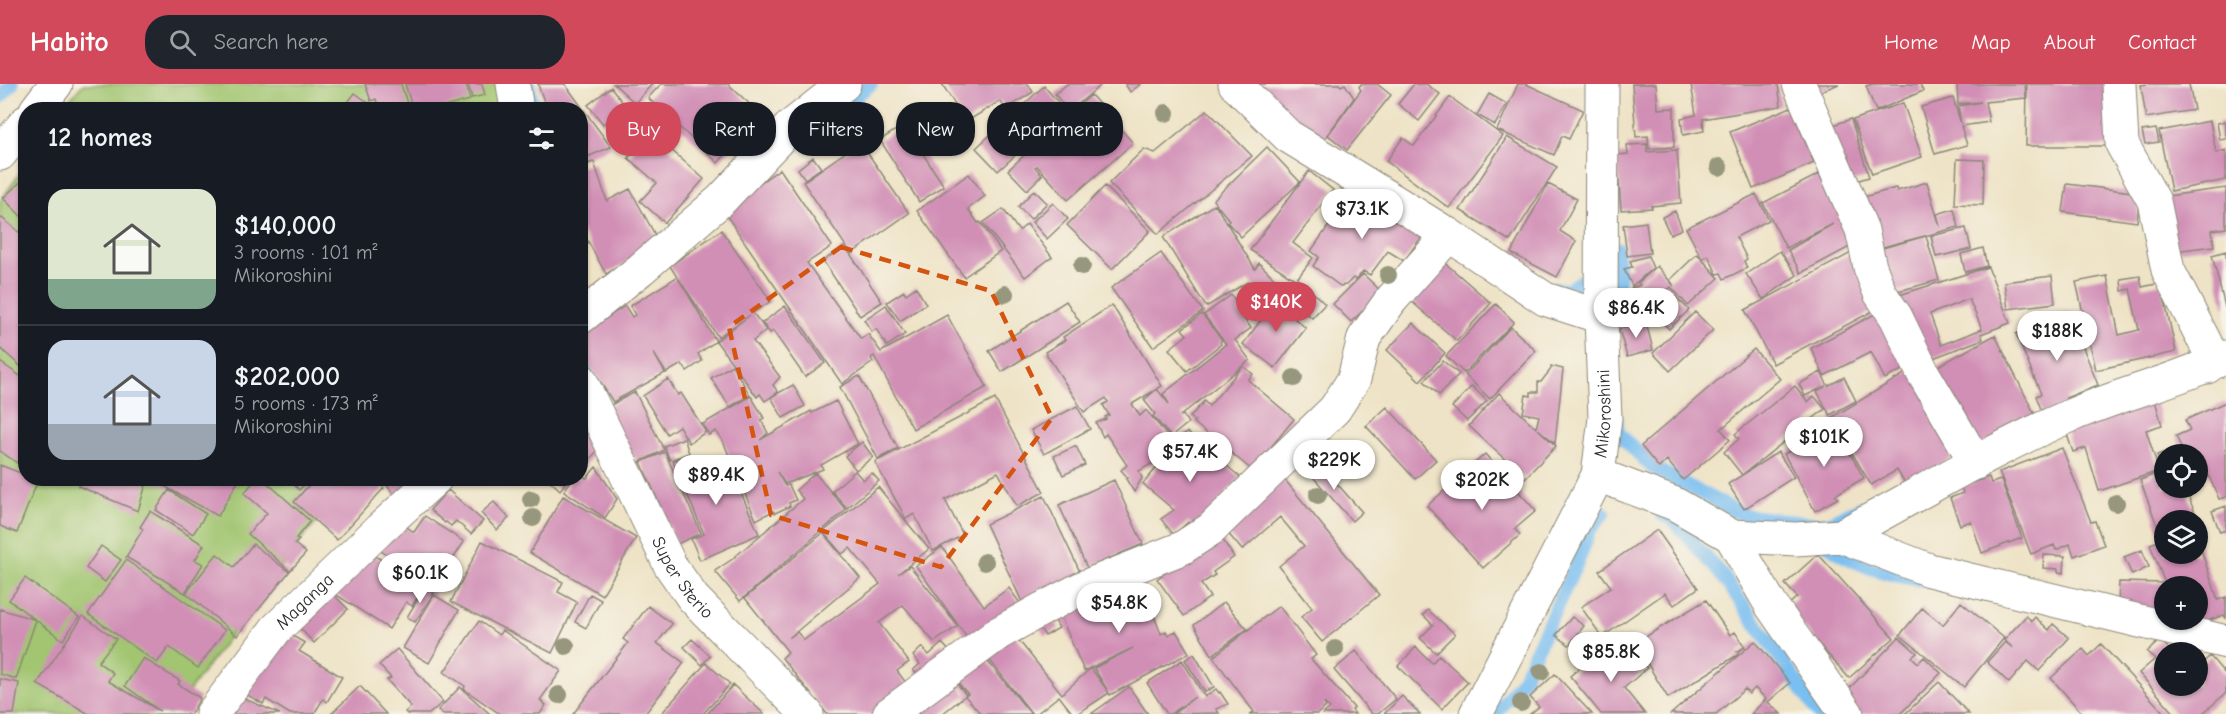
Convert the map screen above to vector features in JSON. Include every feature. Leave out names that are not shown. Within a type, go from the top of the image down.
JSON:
[{"type":"street","points":[[42,102],[56,84]]},
{"type":"street","points":[[513,84],[516,102]]},
{"type":"street","points":[[588,312],[721,200],[789,128],[844,84]]},
{"type":"street","points":[[1235,84],[1288,136],[1449,235],[1545,299],[1601,317]]},
{"type":"street","name":"Mikoroshini","points":[[1476,714],[1598,475],[1605,418],[1601,317],[1602,84]]},
{"type":"street","points":[[1799,84],[1862,230],[1870,267],[1880,293],[1896,317],[1923,373],[1976,464]]},
{"type":"street","points":[[1598,475],[1675,504],[1731,537],[1796,539],[1841,536],[2029,434],[2072,415],[2216,362],[2168,270],[2154,201],[2122,144],[2119,84]]},
{"type":"street","points":[[0,154],[18,132]]},
{"type":"street","points":[[889,714],[999,633],[1084,587],[1182,548],[1210,529],[1335,409],[1354,379],[1364,338],[1391,300],[1449,235]]},
{"type":"street","name":"Super Sterio","points":[[588,396],[670,565],[687,590],[807,714]]},
{"type":"street","name":"Maganga","points":[[212,714],[276,629],[427,486]]},
{"type":"street","points":[[1841,536],[1929,570],[2226,642]]},
{"type":"street","points":[[1731,537],[1771,605],[1847,714]]},
{"type":"highlighted area","points":[[841,247],[991,291],[1052,418],[941,567],[771,515],[729,327]]},
{"type":"green space","points":[[83,84],[517,84],[521,102],[68,102]]},
{"type":"green space","points":[[18,176],[18,486],[350,486],[301,540],[172,714],[0,714],[0,201]]},
{"type":"building","points":[[365,84],[401,84],[407,102],[377,102],[376,99],[371,101]]},
{"type":"building","points":[[405,84],[466,84],[470,100],[463,102],[411,102]]},
{"type":"building","points":[[468,84],[482,84],[485,95],[472,98]]},
{"type":"building","points":[[538,84],[565,84],[578,102],[544,102]]},
{"type":"building","points":[[614,84],[652,84],[634,102]]},
{"type":"building","points":[[661,84],[728,84],[747,102],[693,102],[693,140],[681,129],[681,102],[652,102],[648,98]]},
{"type":"building","points":[[942,84],[1028,84],[1033,92],[1017,102],[987,102],[987,109],[975,116],[975,102],[953,102]]},
{"type":"building","points":[[1067,84],[1102,84],[1081,102],[1061,102],[1055,94]]},
{"type":"building","points":[[1125,84],[1141,84],[1130,92]]},
{"type":"building","points":[[1252,84],[1339,84],[1341,86],[1345,84],[1354,98],[1318,148]]},
{"type":"building","points":[[1361,84],[1377,84],[1391,95],[1347,150],[1328,135],[1361,90],[1359,87]]},
{"type":"building","points":[[1414,84],[1426,84],[1440,94],[1419,121],[1398,104]]},
{"type":"building","points":[[1518,84],[1526,84],[1583,110],[1569,139],[1562,136],[1554,155],[1497,130]]},
{"type":"building","points":[[1632,84],[1656,84],[1658,109],[1674,108],[1674,147],[1649,149],[1648,136],[1636,137]]},
{"type":"building","points":[[1691,84],[1778,84],[1781,106],[1703,119],[1704,131],[1683,135],[1681,118],[1696,115]]},
{"type":"building","points":[[1816,84],[1839,84],[1819,92]]},
{"type":"building","points":[[1920,84],[1923,91],[1876,111],[1866,86]]},
{"type":"building","points":[[1957,84],[2025,84],[2026,98],[1985,102],[1989,122],[1961,126],[1967,145],[1935,154],[1921,107],[1953,98],[1961,124],[1958,106],[1981,102],[1958,104]]},
{"type":"building","points":[[2027,84],[2110,84],[2109,146],[2026,146]]},
{"type":"building","points":[[2189,84],[2194,110],[2146,118],[2141,85]]},
{"type":"building","points":[[1044,86],[1058,102],[1026,102]]},
{"type":"building","points":[[611,87],[622,102],[606,102],[606,122],[603,124],[588,105]]},
{"type":"building","points":[[355,93],[367,102],[348,102]]},
{"type":"building","points":[[1489,94],[1507,104],[1495,125],[1477,115]]},
{"type":"building","points":[[1091,95],[1097,102],[1083,102]]},
{"type":"building","points":[[1450,97],[1503,136],[1449,208],[1386,161],[1403,138],[1414,146]]},
{"type":"building","points":[[1903,103],[1922,157],[1872,174],[1853,120]]},
{"type":"building","points":[[1791,107],[1814,163],[1753,189],[1730,132]]},
{"type":"building","points":[[1207,110],[1252,156],[1158,234],[1109,183],[1144,149],[1155,153]]},
{"type":"building","points":[[588,116],[606,140],[606,149],[588,157]]},
{"type":"building","points":[[1851,119],[1869,177],[1849,183],[1830,126]]},
{"type":"building","points":[[2210,121],[2216,153],[2226,150],[2226,180],[2171,191],[2159,131]]},
{"type":"building","points":[[2226,121],[2226,139],[2220,140],[2217,123]]},
{"type":"building","points":[[2156,129],[2159,142],[2145,144],[2142,131]]},
{"type":"building","points":[[896,130],[896,156],[924,156],[944,186],[919,202],[884,146],[884,138]]},
{"type":"building","points":[[1123,132],[1133,143],[1123,152]]},
{"type":"building","points":[[1507,137],[1557,167],[1510,241],[1460,210]]},
{"type":"building","points":[[987,138],[987,156],[1014,156],[998,171],[976,148]]},
{"type":"building","points":[[1647,144],[1647,152],[1677,150],[1681,203],[1621,210],[1617,155],[1628,154],[1627,145]]},
{"type":"building","points":[[1267,147],[1300,182],[1241,237],[1227,222],[1229,220],[1213,200]]},
{"type":"building","points":[[630,156],[678,156],[704,179],[665,223],[640,201],[657,183],[628,158]]},
{"type":"building","points":[[710,156],[724,156],[718,163]]},
{"type":"building","points":[[840,156],[870,156],[909,213],[851,254],[803,182]]},
{"type":"building","points":[[1023,156],[1118,156],[1068,200],[1037,166],[1035,167],[1042,175],[1027,190],[1008,170]]},
{"type":"building","points":[[813,157],[821,168],[805,179],[798,169]]},
{"type":"building","points":[[1957,159],[1984,160],[1983,205],[1955,204]]},
{"type":"building","points":[[594,162],[607,201],[630,189],[660,244],[606,274],[588,241],[588,164]]},
{"type":"building","points":[[780,169],[832,246],[807,263],[861,339],[868,334],[881,352],[947,315],[987,387],[913,429],[874,356],[871,358],[873,362],[842,384],[722,209]]},
{"type":"building","points":[[1309,171],[1333,190],[1293,243],[1313,258],[1296,280],[1250,250]]},
{"type":"building","points":[[969,174],[985,196],[968,209],[1001,251],[964,277],[917,211]]},
{"type":"building","points":[[1819,174],[1857,243],[1801,273],[1788,250],[1833,224],[1786,248],[1763,203]]},
{"type":"building","points":[[1927,182],[1940,227],[1937,214],[1954,209],[1959,227],[1875,249],[1860,198]]},
{"type":"building","points":[[18,184],[18,213],[3,198]]},
{"type":"building","points":[[1548,184],[1577,199],[1560,231],[1576,241],[1557,277],[1511,253]]},
{"type":"building","points":[[2067,184],[2140,193],[2137,222],[2063,212]]},
{"type":"building","points":[[1105,186],[1150,231],[1112,269],[1067,225]]},
{"type":"building","points":[[1355,188],[1423,235],[1404,261],[1388,251],[1370,275],[1363,271],[1356,280],[1353,278],[1346,285],[1340,286],[1313,266],[1319,257],[1311,251]]},
{"type":"building","points":[[2226,188],[2226,228],[2212,230],[2214,246],[2174,251],[2167,196]]},
{"type":"building","points":[[1034,190],[1047,203],[1031,219],[1018,207]]},
{"type":"building","points":[[1756,194],[1769,220],[1736,237],[1747,259],[1744,261],[1747,268],[1724,279],[1721,273],[1717,274],[1708,255],[1702,259],[1686,228]]},
{"type":"building","points":[[1053,203],[1068,219],[1047,239],[1032,222]]},
{"type":"building","points":[[1215,204],[1255,269],[1259,263],[1285,289],[1272,303],[1249,281],[1206,307],[1163,237]]},
{"type":"building","points":[[1003,209],[1019,231],[1027,224],[1052,257],[1025,277],[983,223]]},
{"type":"building","points":[[1675,211],[1682,229],[1670,234],[1662,217]]},
{"type":"building","points":[[2,218],[18,231],[18,364],[0,348],[0,219]]},
{"type":"building","points":[[1646,222],[1650,253],[1627,256],[1623,225]]},
{"type":"building","points":[[1966,228],[1971,249],[1936,257],[1931,236]]},
{"type":"building","points":[[721,230],[771,301],[753,313],[766,330],[753,341],[780,377],[773,385],[778,392],[765,401],[760,394],[757,397],[716,341],[698,354],[702,361],[687,371],[682,364],[666,373],[653,352],[665,373],[613,402],[588,363],[588,331],[625,306],[632,317],[635,315],[630,306],[677,277],[670,266]],"holes":[[[678,278],[718,337],[750,315],[716,341]]]},
{"type":"building","points":[[1926,236],[1939,280],[1884,295],[1872,251]]},
{"type":"building","points":[[845,246],[882,302],[860,316],[823,261]]},
{"type":"building","points":[[1983,248],[1987,266],[1965,272],[1961,254]]},
{"type":"building","points":[[1780,251],[1797,275],[1763,299],[1746,274]]},
{"type":"building","points":[[2226,251],[2226,307],[2225,307],[2212,255]]},
{"type":"building","points":[[1161,253],[1203,311],[1153,347],[1111,288]]},
{"type":"building","points":[[1851,253],[1873,311],[1773,364],[1745,310]]},
{"type":"building","points":[[1697,254],[1719,278],[1688,306],[1671,287],[1654,302],[1645,298],[1634,301],[1631,288],[1640,285],[1638,283],[1657,266],[1674,286],[1670,280]]},
{"type":"building","points":[[1648,256],[1653,268],[1632,286],[1624,269],[1632,267],[1630,261]]},
{"type":"building","points":[[1445,263],[1491,303],[1457,341],[1411,301]]},
{"type":"building","points":[[1988,267],[2010,323],[1981,334],[1983,339],[1928,360],[1893,297]],"holes":[[[1969,299],[1982,329],[1941,345],[1930,314]]]},
{"type":"building","points":[[1363,274],[1382,292],[1351,322],[1333,304]]},
{"type":"building","points":[[2052,276],[2055,303],[2008,309],[2004,282]]},
{"type":"building","points":[[2107,276],[2119,335],[2139,330],[2130,289],[2122,291],[2121,279],[2140,276],[2142,287],[2161,283],[2176,352],[2096,370],[2076,282]]},
{"type":"building","points":[[1303,283],[1325,304],[1312,318],[1289,298]]},
{"type":"building","points":[[916,287],[926,304],[900,321],[887,302],[904,291],[906,294]]},
{"type":"building","points":[[1231,295],[1241,309],[1238,311],[1251,328],[1235,340],[1250,360],[1180,416],[1183,415],[1188,423],[1171,437],[1153,416],[1155,414],[1144,400],[1157,389],[1169,404],[1163,394],[1226,344],[1204,315]]},
{"type":"building","points":[[1279,296],[1300,311],[1295,319],[1306,328],[1275,368],[1243,344]]},
{"type":"building","points":[[1675,296],[1689,310],[1669,329],[1650,309],[1661,299],[1666,305]]},
{"type":"building","points":[[1066,301],[1080,322],[1002,372],[989,351]]},
{"type":"building","points":[[1496,304],[1514,322],[1464,373],[1446,356]]},
{"type":"building","points":[[886,305],[905,334],[887,346],[876,329],[872,332],[864,320]]},
{"type":"building","points":[[1112,305],[1162,386],[1132,404],[1140,416],[1146,410],[1167,435],[1164,439],[1169,443],[1158,460],[1139,471],[1142,478],[1134,492],[1126,479],[1128,478],[1121,470],[1127,465],[1106,434],[1103,437],[1096,423],[1106,419],[1105,417],[1109,415],[1103,405],[1108,402],[1106,398],[1084,412],[1045,352],[1065,340],[1063,337]]},
{"type":"building","points":[[785,306],[825,363],[805,377],[773,331],[770,333],[762,323]]},
{"type":"building","points":[[1886,308],[1915,363],[1885,379],[1871,352],[1824,376],[1811,348]]},
{"type":"building","points":[[1695,312],[1713,330],[1670,371],[1653,353]]},
{"type":"building","points":[[2069,312],[2098,385],[2066,398],[2070,406],[2044,417],[2036,396],[2041,394],[2016,334]]},
{"type":"building","points":[[1202,314],[1222,340],[1221,344],[1187,371],[1169,349],[1187,335],[1182,329]]},
{"type":"building","points":[[1646,322],[1653,350],[1627,357],[1619,329]]},
{"type":"building","points":[[1413,323],[1445,353],[1420,381],[1387,350]]},
{"type":"building","points":[[1511,327],[1536,351],[1490,399],[1465,375]]},
{"type":"building","points":[[1995,335],[2037,419],[1976,452],[1929,371]]},
{"type":"building","points":[[1754,349],[1780,379],[1721,429],[1730,440],[1683,480],[1667,460],[1659,468],[1641,446]]},
{"type":"building","points":[[1443,361],[1459,374],[1439,395],[1424,381]]},
{"type":"building","points":[[0,362],[18,374],[18,463],[0,451]]},
{"type":"building","points":[[732,365],[750,395],[730,407],[711,378]]},
{"type":"building","points":[[1243,366],[1253,374],[1248,380],[1294,419],[1252,470],[1193,422],[1195,421],[1190,417],[1204,401],[1209,406]]},
{"type":"building","points":[[1551,366],[1563,369],[1555,443],[1538,429],[1556,446],[1525,478],[1469,426],[1499,393],[1536,428],[1539,416],[1523,413],[1526,395],[1531,396],[1531,392],[1538,392],[1538,382],[1541,382]]},
{"type":"building","points":[[1914,368],[1964,450],[1906,485],[1897,470],[1871,485],[1831,418]]},
{"type":"building","points":[[1821,372],[1828,386],[1844,377],[1856,401],[1830,415],[1817,391],[1826,386],[1805,396],[1799,384]]},
{"type":"building","points":[[859,376],[898,448],[878,459],[840,387]]},
{"type":"building","points":[[668,379],[678,395],[681,393],[706,432],[689,443],[679,426],[667,434],[643,396]]},
{"type":"building","points":[[793,385],[805,406],[783,418],[771,397]]},
{"type":"building","points":[[1472,386],[1487,401],[1467,421],[1452,407]]},
{"type":"building","points":[[1795,386],[1808,402],[1814,396],[1825,409],[1742,475],[1724,452],[1739,439],[1735,434]]},
{"type":"building","points":[[635,392],[664,450],[638,463],[605,408]]},
{"type":"building","points":[[751,396],[764,418],[761,420],[768,433],[760,440],[811,411],[812,413],[836,401],[858,444],[821,465],[823,469],[785,484],[777,472],[785,486],[789,485],[796,500],[789,503],[790,506],[775,513],[773,511],[756,520],[723,441],[716,431],[709,435],[703,424]]},
{"type":"building","points":[[2154,397],[2162,425],[2146,430],[2154,455],[2154,473],[2099,491],[2086,448],[2073,452],[2064,426]]},
{"type":"building","points":[[995,399],[1044,492],[1017,506],[998,472],[945,500],[963,535],[933,551],[914,514],[906,519],[875,462]]},
{"type":"building","points":[[2226,402],[2226,497],[2219,499],[2208,474],[2208,444],[2180,444],[2176,436],[2190,430],[2185,420]]},
{"type":"building","points":[[1077,406],[1090,429],[1044,454],[1031,430]]},
{"type":"building","points":[[1387,407],[1436,460],[1415,479],[1366,426]]},
{"type":"building","points":[[1834,426],[1864,478],[1835,495],[1838,498],[1815,511],[1784,454]]},
{"type":"building","points":[[1187,432],[1240,477],[1196,529],[1188,522],[1174,535],[1161,519],[1174,510],[1143,484]]},
{"type":"building","points":[[588,434],[602,445],[588,462]]},
{"type":"building","points":[[684,438],[689,453],[670,460],[664,446]]},
{"type":"building","points":[[862,442],[873,457],[856,470],[845,456]]},
{"type":"building","points":[[1076,446],[1085,465],[1063,475],[1054,456]]},
{"type":"building","points":[[2062,448],[2091,522],[2095,521],[2104,545],[2074,556],[2070,544],[2056,550],[2054,545],[2031,554],[1999,472]]},
{"type":"building","points":[[665,452],[701,533],[677,544],[641,462]]},
{"type":"building","points":[[1778,452],[1794,477],[1744,509],[1728,484]]},
{"type":"building","points":[[1485,454],[1536,511],[1515,529],[1520,535],[1483,568],[1427,506]]},
{"type":"building","points":[[682,457],[684,464],[695,460],[699,470],[726,458],[759,534],[700,560],[691,539],[704,534],[673,461]]},
{"type":"building","points":[[1317,461],[1362,512],[1352,521],[1307,470]]},
{"type":"building","points":[[0,465],[18,472],[18,486],[36,486],[17,533],[0,526]]},
{"type":"building","points":[[596,467],[617,499],[605,518],[564,491],[567,486],[588,486],[588,477]]},
{"type":"building","points":[[855,471],[863,480],[872,473],[879,481],[847,508],[832,491]]},
{"type":"building","points":[[815,473],[846,510],[740,601],[715,571],[803,499],[796,490]]},
{"type":"building","points":[[1281,475],[1379,595],[1322,642],[1301,617],[1312,608],[1279,566],[1304,546],[1280,517],[1242,550],[1227,532]]},
{"type":"building","points":[[2154,475],[2154,498],[2189,498],[2194,510],[2154,510],[2154,517],[2140,480]]},
{"type":"building","points":[[1989,477],[1991,483],[2001,480],[2022,538],[1982,553],[1971,521],[1960,525],[1950,498],[1963,493],[1961,487]]},
{"type":"building","points":[[1114,480],[1143,544],[1087,568],[1059,505]]},
{"type":"building","points":[[78,486],[146,486],[138,511]]},
{"type":"building","points":[[164,486],[235,486],[218,516]]},
{"type":"building","points":[[250,486],[271,486],[310,521],[296,538],[299,540],[295,544],[306,553],[290,571],[248,534],[267,513],[244,493]]},
{"type":"building","points":[[308,486],[382,486],[384,488],[337,540],[294,502]]},
{"type":"building","points":[[387,486],[419,486],[400,502]]},
{"type":"building","points":[[878,487],[929,549],[898,574],[910,566],[958,626],[934,642],[903,605],[879,623],[909,662],[897,671],[910,688],[874,714],[827,714],[782,658],[788,652],[745,598],[823,533],[860,578],[789,638],[797,632],[804,640],[880,584],[850,548],[842,554],[823,532]]},
{"type":"building","points":[[169,490],[206,514],[193,534],[156,510]]},
{"type":"building","points":[[448,490],[483,521],[471,534],[456,521],[451,526],[445,523],[430,510]]},
{"type":"building","points":[[563,496],[636,538],[602,595],[530,553]]},
{"type":"building","points":[[1044,496],[1082,576],[1023,604],[986,524]]},
{"type":"building","points":[[494,502],[509,518],[497,530],[481,513]]},
{"type":"building","points":[[2226,506],[2226,530],[2220,532],[2212,511]]},
{"type":"building","points":[[150,511],[204,545],[195,560],[203,564],[185,593],[126,557],[143,529],[140,527]]},
{"type":"building","points":[[425,516],[464,542],[435,587],[381,551],[400,522],[414,532]]},
{"type":"building","points":[[1657,530],[1698,588],[1674,605],[1665,593],[1602,637],[1581,607],[1611,587],[1599,571]]},
{"type":"building","points":[[1219,534],[1234,557],[1213,572],[1215,575],[1201,584],[1210,597],[1184,616],[1157,579]]},
{"type":"building","points":[[482,541],[563,582],[558,592],[577,602],[552,653],[451,602]]},
{"type":"building","points":[[2154,543],[2154,554],[2150,544]]},
{"type":"building","points":[[253,544],[289,572],[237,636],[186,593],[217,554],[234,567]]},
{"type":"building","points":[[101,546],[121,560],[105,582],[86,568]]},
{"type":"building","points":[[942,547],[984,606],[1009,588],[1023,607],[973,646],[916,566]]},
{"type":"building","points":[[366,550],[424,587],[412,606],[406,602],[389,629],[332,592]]},
{"type":"building","points":[[2142,550],[2149,567],[2132,575],[2124,557]]},
{"type":"building","points":[[1818,554],[1894,638],[1849,678],[1786,607],[1797,597],[1785,584]]},
{"type":"building","points":[[2044,555],[2065,556],[2064,573],[2058,572],[2058,569],[2043,568]]},
{"type":"building","points":[[126,560],[225,630],[198,668],[169,647],[157,663],[88,614]]},
{"type":"building","points":[[2158,564],[2206,564],[2218,600],[2226,597],[2226,619],[2224,615],[2208,621],[2208,576],[2162,576]]},
{"type":"building","points":[[1137,572],[1161,634],[1166,631],[1168,635],[1176,631],[1189,653],[1110,695],[1094,668],[1133,648],[1084,671],[1057,608]]},
{"type":"building","points":[[25,578],[79,617],[63,640],[9,600]]},
{"type":"building","points":[[2119,582],[2154,583],[2154,610],[2118,608]]},
{"type":"building","points":[[425,587],[434,593],[415,622],[407,617]]},
{"type":"building","points":[[329,590],[348,609],[314,643],[296,624]]},
{"type":"building","points":[[590,594],[601,600],[586,628],[575,622]]},
{"type":"building","points":[[434,595],[459,610],[429,663],[403,648]]},
{"type":"building","points":[[1706,600],[1730,635],[1735,632],[1745,647],[1737,652],[1739,654],[1668,698],[1635,643]]},
{"type":"building","points":[[1224,602],[1247,629],[1212,655],[1194,625]]},
{"type":"building","points":[[1961,602],[2004,638],[1964,687],[1900,635],[1922,608],[1943,625]]},
{"type":"building","points":[[648,606],[672,624],[657,643],[684,663],[645,714],[573,714],[628,643],[623,639]]},
{"type":"building","points":[[1279,606],[1316,655],[1311,659],[1354,708],[1352,710],[1355,714],[1323,714],[1330,708],[1324,703],[1326,707],[1317,714],[1250,714],[1254,712],[1213,657]]},
{"type":"building","points":[[0,609],[36,620],[16,679],[0,674]]},
{"type":"building","points":[[1428,610],[1455,634],[1436,653],[1420,638],[1433,625],[1423,615]]},
{"type":"building","points":[[1050,612],[1059,628],[1045,636],[1035,621]]},
{"type":"building","points":[[83,616],[116,639],[98,662],[113,673],[108,681],[160,711],[125,686],[143,658],[180,681],[178,684],[200,698],[191,714],[89,714],[37,684]]},
{"type":"building","points":[[2026,616],[2032,621],[2035,617],[2049,630],[2053,624],[2069,638],[2039,671],[2028,661],[2009,683],[1987,662],[2005,642],[2013,648],[2004,640]]},
{"type":"building","points":[[1572,617],[1584,626],[1569,645],[1556,635]]},
{"type":"building","points":[[479,621],[499,635],[502,630],[561,671],[540,700],[546,705],[540,714],[500,714],[444,672]]},
{"type":"building","points":[[282,630],[305,643],[299,651],[342,677],[327,702],[323,699],[314,714],[290,714],[266,699],[263,704],[244,693]]},
{"type":"building","points":[[1011,631],[1062,694],[1091,668],[1109,693],[1077,714],[1073,714],[1059,696],[1036,714],[1032,714],[984,653]]},
{"type":"building","points":[[1899,637],[1917,653],[1912,657],[1918,663],[1924,657],[1941,673],[1900,714],[1849,714],[1845,693]]},
{"type":"building","points":[[692,639],[710,656],[702,665],[684,647]]},
{"type":"building","points":[[1755,641],[1790,683],[1768,702],[1781,714],[1751,714],[1766,699],[1755,688],[1749,694],[1745,689],[1716,714],[1671,714]]},
{"type":"building","points":[[942,643],[952,654],[923,681],[913,670],[920,664],[913,656],[922,647],[929,655]]},
{"type":"building","points":[[2101,644],[2165,714],[2083,714],[2051,678],[2083,649],[2089,656]]},
{"type":"building","points":[[1629,645],[1647,668],[1624,688],[1645,714],[1601,714],[1570,676],[1590,659],[1599,670]]},
{"type":"building","points":[[2154,646],[2154,658],[2147,652]]},
{"type":"building","points":[[1416,647],[1432,663],[1439,655],[1468,682],[1442,709],[1398,666]]},
{"type":"building","points":[[397,649],[443,702],[429,714],[407,714],[405,712],[411,707],[387,680],[391,678],[379,665]]},
{"type":"building","points":[[979,651],[1031,714],[981,714],[965,696],[968,694],[951,675]]},
{"type":"building","points":[[1356,651],[1396,699],[1378,714],[1372,714],[1334,670]]},
{"type":"building","points":[[1194,654],[1214,687],[1205,692],[1185,660]]},
{"type":"building","points":[[2210,656],[2226,675],[2226,693],[2202,714],[2175,714],[2159,696],[2208,696],[2208,658]]},
{"type":"building","points":[[1182,660],[1205,697],[1216,689],[1220,692],[1228,704],[1216,709],[1219,713],[1173,714],[1195,697],[1167,714],[1147,683]]},
{"type":"building","points":[[2154,660],[2154,690],[2139,673]]},
{"type":"building","points":[[706,663],[730,684],[703,714],[661,714]]},
{"type":"building","points":[[1555,674],[1592,714],[1530,714],[1539,707],[1530,697]]},
{"type":"building","points":[[951,676],[966,695],[942,714],[899,714]]},
{"type":"building","points":[[0,679],[19,683],[14,714],[0,714]]},
{"type":"building","points":[[1939,682],[1969,714],[1905,714]]},
{"type":"building","points":[[733,685],[764,714],[707,714]]},
{"type":"building","points":[[360,686],[386,714],[331,714]]},
{"type":"building","points":[[460,687],[490,714],[443,714],[438,710]]},
{"type":"building","points":[[1129,687],[1148,714],[1091,714]]},
{"type":"building","points":[[238,696],[280,714],[230,714]]},
{"type":"building","points":[[1402,696],[1420,714],[1384,714]]},
{"type":"waterway","points":[[0,97],[12,84]]},
{"type":"waterway","points":[[528,84],[533,102]]},
{"type":"waterway","points":[[786,152],[871,84]]},
{"type":"waterway","points":[[1615,306],[1619,278],[1616,248]]},
{"type":"waterway","points":[[1552,289],[1568,290],[1581,281]]},
{"type":"waterway","points":[[1616,418],[1618,433],[1652,467],[1743,515],[1826,524],[1860,508]]},
{"type":"waterway","points":[[1495,714],[1523,679],[1581,554],[1589,530],[1604,513]]},
{"type":"waterway","points":[[1662,514],[1671,518],[1722,575],[1819,714]]},
{"type":"waterway","points":[[1825,542],[1858,563],[1894,575],[1920,580]]}]
